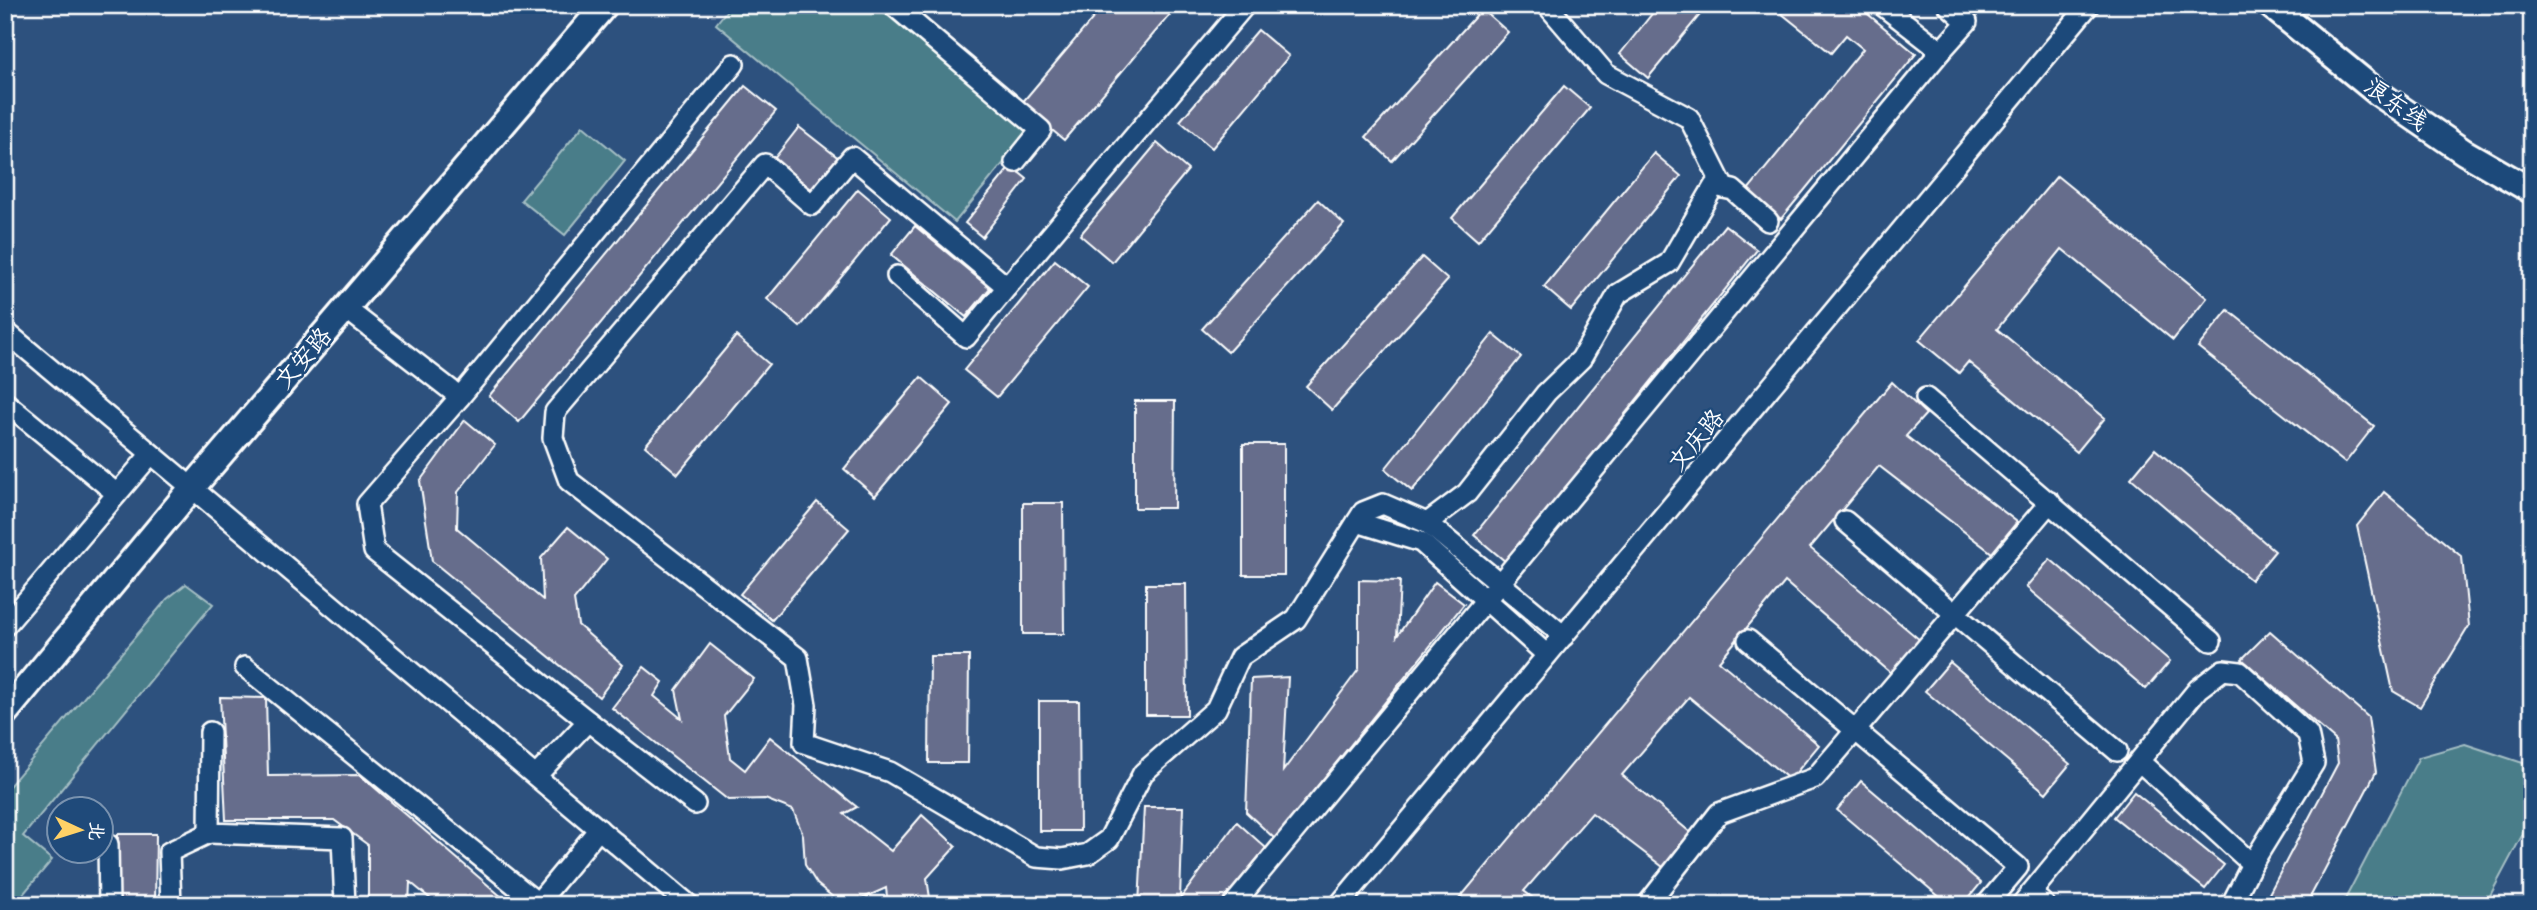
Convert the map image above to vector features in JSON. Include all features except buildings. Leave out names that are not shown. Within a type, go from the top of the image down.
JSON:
[{"type":"main road","name":"文安路","points":[[5,713],[192,488],[605,5]]},
{"type":"main road","name":"浪东线","points":[[2270,5],[2378,93],[2464,152],[2532,191]]},
{"type":"street","points":[[893,5],[1041,130],[1015,162]]},
{"type":"street","points":[[897,276],[966,337],[1245,5]]},
{"type":"street","points":[[1547,5],[1606,74],[1689,118],[1724,188]]},
{"type":"street","points":[[1882,5],[1941,51]]},
{"type":"street","points":[[1233,905],[1967,22],[1948,5]]},
{"type":"street","name":"文庆路","points":[[1339,905],[2089,5]]},
{"type":"street","points":[[695,804],[374,551],[368,504],[460,397],[734,64]]},
{"type":"street","points":[[1007,287],[852,157],[812,205],[765,164],[555,412],[553,438],[569,481],[798,658],[806,705],[804,743],[890,772],[1036,857],[1062,859],[1088,854],[1109,839],[1143,773],[1216,709],[1240,657],[1296,620],[1363,512],[1383,504],[1427,523],[1563,636]]},
{"type":"street","points":[[1427,523],[1466,493],[1546,393],[1581,359],[1618,294],[1669,263],[1714,186],[1733,190],[1768,221]]},
{"type":"street","points":[[345,308],[460,397]]},
{"type":"street","points":[[5,331],[689,905]]},
{"type":"street","points":[[1926,398],[2211,641]]},
{"type":"street","points":[[5,402],[117,494]]},
{"type":"street","points":[[5,626],[151,454]]},
{"type":"street","points":[[1647,905],[1719,813],[1815,779],[2050,502]]},
{"type":"street","points":[[1845,521],[2116,751]]},
{"type":"street","points":[[1357,522],[1421,542],[1547,656]]},
{"type":"street","points":[[1748,640],[2018,867],[1986,905]]},
{"type":"street","points":[[245,667],[538,904],[599,830]]},
{"type":"street","points":[[2032,901],[2198,689],[2222,670],[2241,672],[2308,734],[2315,763],[2252,864],[2231,905]]},
{"type":"street","points":[[536,776],[588,721]]},
{"type":"street","points":[[209,833],[210,732]]},
{"type":"street","points":[[2139,761],[2252,864]]},
{"type":"street","points":[[171,905],[169,852],[209,833],[342,838],[345,905]]},
{"type":"street","points":[[108,864],[109,905]]},
{"type":"green space","points":[[731,5],[875,5],[1029,132],[955,222],[716,24]]},
{"type":"green space","points":[[583,126],[625,161],[565,235],[521,200]]},
{"type":"green space","points":[[186,584],[213,604],[57,794],[46,794],[46,808],[23,836],[46,855],[46,864],[49,864],[14,905],[5,905],[5,791],[167,599]]},
{"type":"green space","points":[[2465,744],[2532,766],[2532,817],[2485,905],[2342,905],[2419,757]]}]
